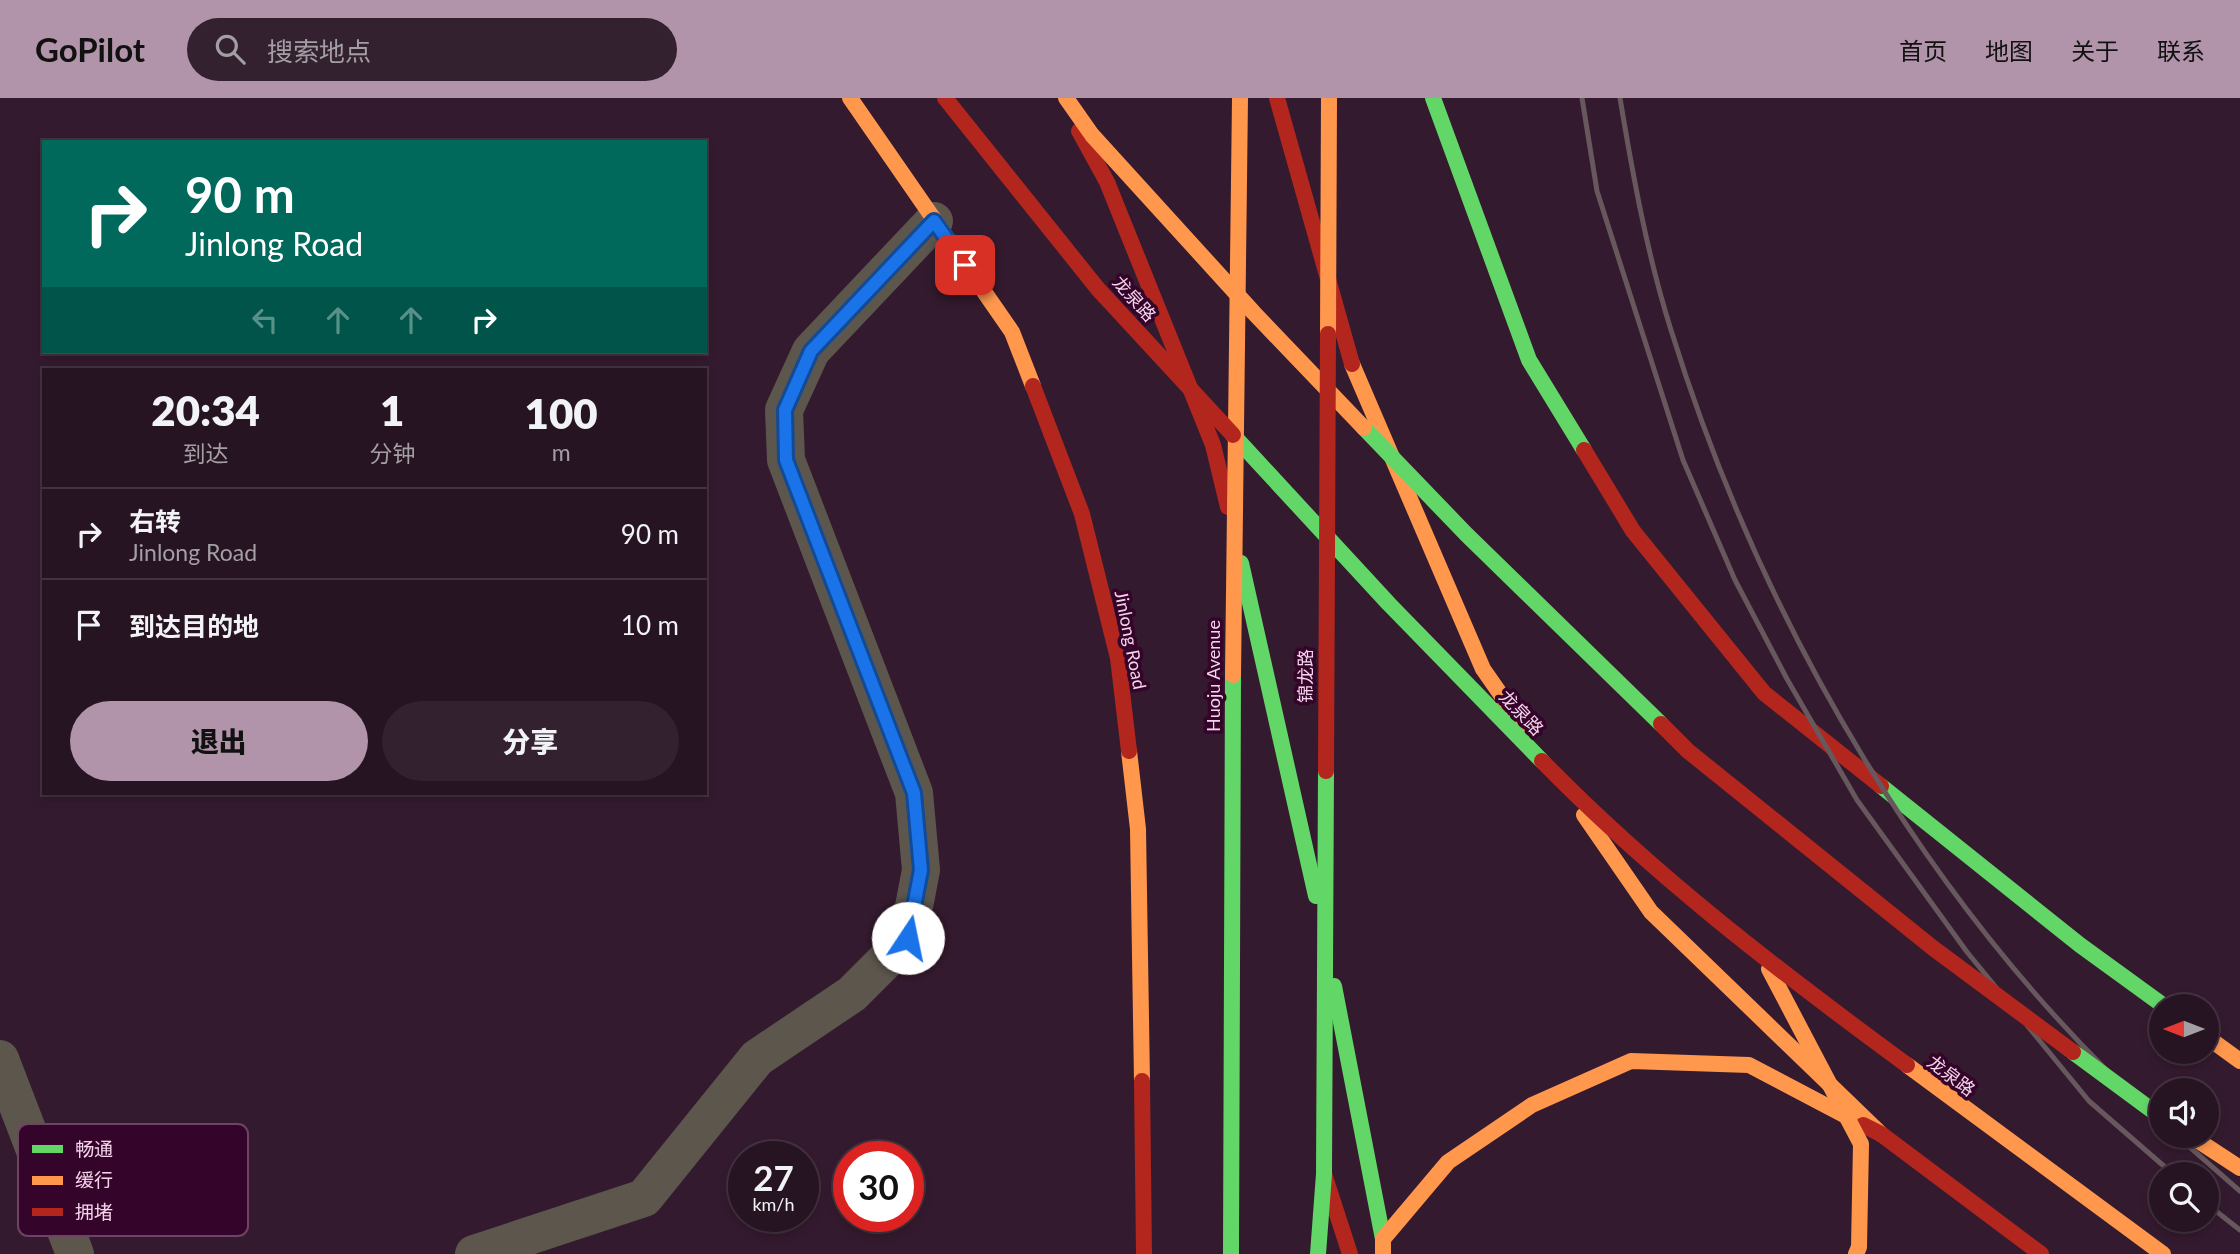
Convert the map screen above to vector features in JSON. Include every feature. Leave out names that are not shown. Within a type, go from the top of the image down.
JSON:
[{"type":"main road","name":"Jinlong Road","points":[[850,98],[1012,331],[1082,514],[1118,658],[1138,830],[1144,1254]]},
{"type":"main road","name":"龙泉路","points":[[945,98],[1098,289],[1389,604],[1599,820],[1765,961],[2163,1254]]},
{"type":"main road","points":[[1064,98],[1092,135],[1254,313],[1466,534],[1688,751],[1933,948],[2149,1107]]},
{"type":"main road","points":[[1064,98],[1107,182],[1213,445],[1300,816],[1383,1246]]},
{"type":"main road","name":"Huoju Avenue","points":[[1231,1254],[1233,617],[1240,98]]},
{"type":"main road","points":[[1277,98],[1357,381],[1483,669],[1651,912],[1881,1134],[2041,1254]]},
{"type":"main road","name":"锦龙路","points":[[1318,1254],[1324,1174],[1329,98]]},
{"type":"main road","points":[[1433,98],[1529,360],[1633,531],[1764,693],[2069,936],[2149,995]]},
{"type":"main road","points":[[1765,961],[1861,1144],[1859,1247],[1856,1254]]},
{"type":"main road","points":[[2219,1046],[2240,1061]]},
{"type":"main road","points":[[1383,1246],[1448,1162],[1532,1105],[1631,1061],[1749,1065],[1881,1134]]},
{"type":"main road","points":[[2209,1148],[2240,1168]]},
{"type":"main road","points":[[1324,1174],[1350,1254]]},
{"type":"street","points":[[474,1254],[644,1198],[757,1058],[852,994],[908,938],[921,870],[914,793],[786,460],[785,410],[811,351],[934,221]]},
{"type":"street","points":[[0,1059],[25,1124]]},
{"type":"street","points":[[68,1236],[75,1254]]},
{"type":"railway","points":[[1582,98],[1597,191],[1683,460],[1735,580],[1787,679],[1857,800],[1967,952],[2089,1101],[2159,1162]]},
{"type":"railway","points":[[1620,98],[1648,244],[1671,330],[1709,440],[1754,549],[1805,655],[1864,758],[1929,858],[2000,952],[2078,1040],[2149,1110]]},
{"type":"railway","points":[[2191,1148],[2240,1191]]},
{"type":"railway","points":[[2219,1213],[2240,1230]]},
{"type":"traffic: fast","points":[[1433,98],[1529,360],[1584,450]]},
{"type":"traffic: fast","points":[[1364,428],[1466,534],[1661,724]]},
{"type":"traffic: fast","points":[[1233,435],[1389,604],[1542,761]]},
{"type":"traffic: fast","points":[[1241,563],[1316,896]]},
{"type":"traffic: fast","points":[[1231,1254],[1233,675]]},
{"type":"traffic: fast","points":[[1318,1254],[1324,1174],[1326,771]]},
{"type":"traffic: fast","points":[[1881,786],[2080,945],[2149,995]]},
{"type":"traffic: fast","points":[[1334,986],[1383,1239]]},
{"type":"traffic: fast","points":[[2073,1052],[2149,1108]]},
{"type":"traffic: slow","points":[[850,98],[1012,332],[1033,386]]},
{"type":"traffic: slow","points":[[1066,98],[1092,135],[1254,313],[1364,428]]},
{"type":"traffic: slow","points":[[1233,675],[1240,98]]},
{"type":"traffic: slow","points":[[1328,334],[1329,98]]},
{"type":"traffic: slow","points":[[1352,364],[1483,669],[1522,725]]},
{"type":"traffic: slow","points":[[1129,751],[1138,829],[1142,1081]]},
{"type":"traffic: slow","points":[[1584,815],[1651,912],[1881,1134]]},
{"type":"traffic: slow","points":[[1769,969],[1861,1144],[1859,1247],[1856,1254]]},
{"type":"traffic: slow","points":[[2219,1046],[2240,1061]]},
{"type":"traffic: slow","points":[[1383,1254],[1383,1239],[1448,1162],[1532,1105],[1631,1061],[1749,1065],[1863,1125]]},
{"type":"traffic: slow","points":[[1907,1065],[2163,1254]]},
{"type":"traffic: slow","points":[[2209,1148],[2240,1168]]},
{"type":"traffic: jam","points":[[945,98],[1098,289],[1233,435]]},
{"type":"traffic: jam","points":[[1277,98],[1352,364]]},
{"type":"traffic: jam","points":[[1079,131],[1107,182],[1213,445],[1228,507]]},
{"type":"traffic: jam","points":[[1326,771],[1328,334]]},
{"type":"traffic: jam","points":[[1033,386],[1082,514],[1118,658],[1129,751]]},
{"type":"traffic: jam","points":[[1584,450],[1633,531],[1764,693],[1881,786]]},
{"type":"traffic: jam","points":[[1661,724],[1688,751],[1933,948],[2073,1052]]},
{"type":"traffic: jam","points":[[1542,761],[1628,843],[1718,920],[1907,1065]]},
{"type":"traffic: jam","points":[[1142,1081],[1144,1254]]},
{"type":"traffic: jam","points":[[1863,1125],[1881,1134],[2041,1254]]},
{"type":"traffic: jam","points":[[1324,1174],[1350,1254]]},
{"type":"route","points":[[908,938],[921,870],[914,793],[786,460],[785,410],[811,351],[934,221],[965,265]]}]
